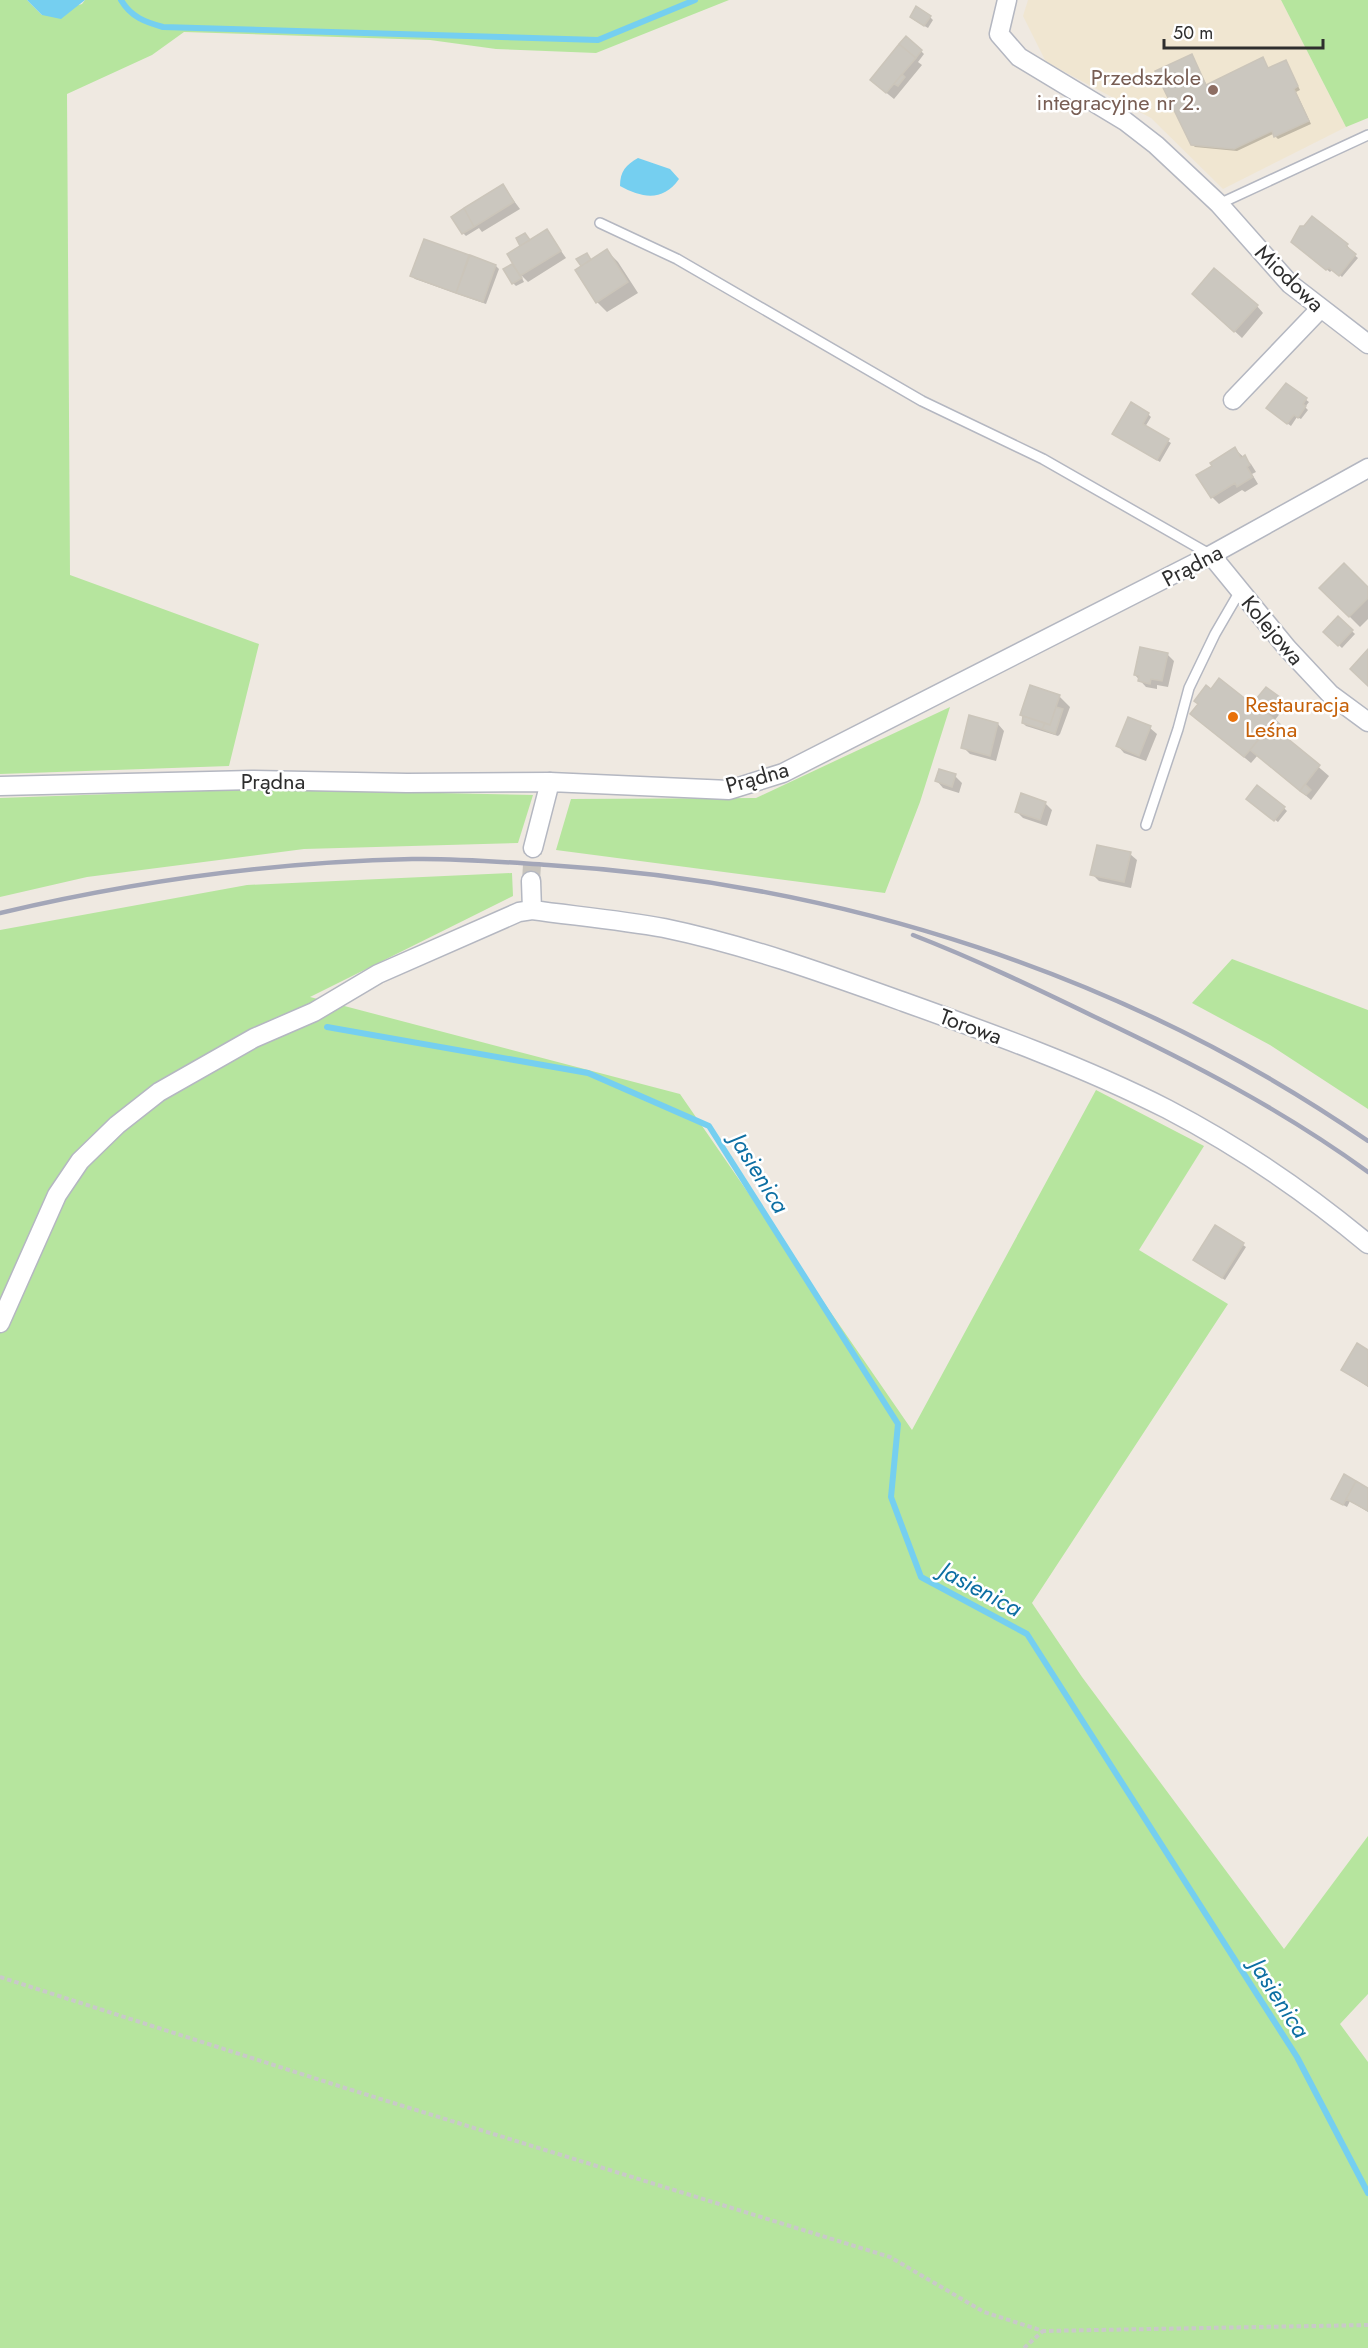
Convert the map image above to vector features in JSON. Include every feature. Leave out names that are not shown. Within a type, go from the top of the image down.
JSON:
[{"type":"street","name":"Miodowa","points":[[1007,0],[999,34],[1019,57],[1125,121],[1156,146],[1219,204],[1290,285],[1368,344]]},
{"type":"street","points":[[1233,400],[1320,309]]},
{"type":"street","name":"Prądna","points":[[0,786],[252,780],[407,783],[550,782],[729,790],[783,773],[1212,555],[1368,468]]},
{"type":"street","name":"Kolejowa","points":[[1212,555],[1287,648],[1330,694],[1368,722]]},
{"type":"street","points":[[533,848],[550,782]]},
{"type":"street","points":[[0,1323],[57,1195],[80,1161],[117,1125],[150,1098],[254,1038],[314,1012],[378,974],[519,912],[532,910],[531,881]]},
{"type":"street","name":"Torowa","points":[[532,910],[663,928],[725,944],[816,970],[1027,1047],[1167,1110],[1227,1143],[1335,1218],[1368,1244]]},
{"type":"lane","points":[[1219,204],[1368,135]]},
{"type":"lane","points":[[600,223],[677,259],[922,401],[1043,459],[1212,555]]},
{"type":"lane","points":[[1146,825],[1189,688],[1215,634],[1240,591]]},
{"type":"path","points":[[0,1977],[342,2087],[890,2257],[984,2312],[1043,2331],[1368,2325]]},
{"type":"path","points":[[1024,2348],[1043,2331]]},
{"type":"shaded area","name":"Przedszkole integracyjne nr 2.","points":[[1028,0],[1281,0],[1346,127],[1223,189],[1151,118],[1046,62],[1023,16]]},
{"type":"green space","points":[[0,0],[27,0],[42,15],[82,4],[85,0],[729,0],[596,53],[496,49],[430,40],[184,32],[152,55],[67,94],[70,575],[259,644],[229,766],[0,774]]},
{"type":"green space","points":[[1281,0],[1368,0],[1368,118],[1346,127]]},
{"type":"green space","points":[[950,707],[920,802],[885,893],[556,850],[571,799],[756,798]]},
{"type":"green space","points":[[252,789],[533,795],[518,843],[304,849],[87,877],[0,897],[0,798]]},
{"type":"green space","points":[[512,873],[513,896],[310,997],[680,1094],[912,1430],[1096,1090],[1204,1146],[1139,1250],[1228,1304],[1032,1603],[1082,1677],[1284,1949],[1368,1836],[1368,1994],[1340,2024],[1368,2062],[1368,2348],[0,2348],[0,930],[247,885]]},
{"type":"green space","points":[[1232,959],[1368,1010],[1368,1109],[1270,1045],[1192,1003]]},
{"type":"water","points":[[27,0],[85,0],[61,19],[42,15]]},
{"type":"water","points":[[638,158],[670,169],[679,179],[666,191],[652,196],[636,193],[620,186],[624,169]]},
{"type":"building","points":[[916,6],[931,16],[924,26],[910,17]]},
{"type":"building","points":[[906,36],[922,50],[916,58],[899,44]]},
{"type":"building","points":[[899,44],[916,58],[886,93],[870,80]]},
{"type":"building","points":[[1192,54],[1206,85],[1263,57],[1268,68],[1286,60],[1298,86],[1294,89],[1309,121],[1274,137],[1272,131],[1234,149],[1191,145],[1155,71]]},
{"type":"building","points":[[902,74],[905,77],[898,86],[894,84]]},
{"type":"building","points":[[503,184],[514,202],[474,227],[464,208]]},
{"type":"building","points":[[464,208],[474,227],[462,234],[451,217]]},
{"type":"building","points":[[1312,216],[1348,244],[1346,246],[1356,254],[1339,276],[1329,268],[1326,270],[1291,242],[1300,226],[1304,226]]},
{"type":"building","points":[[547,229],[561,251],[520,276],[507,254]]},
{"type":"building","points":[[525,233],[530,240],[520,246],[516,238]]},
{"type":"building","points":[[424,239],[469,255],[456,293],[410,276]]},
{"type":"building","points":[[607,249],[628,282],[596,303],[575,270]]},
{"type":"building","points":[[587,253],[591,260],[581,266],[576,259]]},
{"type":"building","points":[[470,255],[496,265],[483,302],[456,293]]},
{"type":"building","points":[[512,264],[522,278],[512,284],[503,269]]},
{"type":"building","points":[[1214,268],[1258,305],[1234,332],[1192,294]]},
{"type":"building","points":[[1286,383],[1307,398],[1303,404],[1306,406],[1298,418],[1294,415],[1287,424],[1266,408]]},
{"type":"building","points":[[1131,402],[1149,413],[1143,424],[1169,439],[1157,460],[1112,434]]},
{"type":"building","points":[[1235,447],[1241,458],[1245,455],[1250,465],[1247,467],[1253,477],[1237,487],[1235,483],[1211,498],[1196,475],[1212,466],[1210,463]]},
{"type":"building","points":[[1344,563],[1368,587],[1368,598],[1349,617],[1319,588]]},
{"type":"building","points":[[1338,616],[1353,630],[1338,646],[1323,632]]},
{"type":"building","points":[[1140,647],[1168,653],[1162,681],[1151,679],[1150,684],[1138,681],[1139,676],[1134,675]]},
{"type":"building","points":[[1368,649],[1368,686],[1350,669]]},
{"type":"building","name":"Restauracja Leśna","points":[[1219,678],[1252,704],[1266,687],[1281,698],[1268,714],[1275,720],[1244,757],[1190,714],[1198,704],[1194,701],[1206,685],[1211,689]]},
{"type":"building","points":[[1030,685],[1060,695],[1050,725],[1020,715]]},
{"type":"building","points":[[1056,707],[1063,709],[1055,734],[1042,729],[1045,723],[1050,725]]},
{"type":"building","points":[[969,715],[998,723],[990,756],[961,748]]},
{"type":"building","points":[[1023,716],[1045,723],[1042,729],[1022,723]]},
{"type":"building","points":[[1128,717],[1151,726],[1139,756],[1116,746]]},
{"type":"building","points":[[1275,720],[1287,730],[1283,734],[1271,725]]},
{"type":"building","points":[[1271,725],[1320,765],[1300,791],[1250,750]]},
{"type":"building","points":[[939,769],[956,774],[952,787],[935,781]]},
{"type":"building","points":[[1305,784],[1311,790],[1306,795],[1300,791]]},
{"type":"building","points":[[1257,785],[1285,807],[1274,821],[1246,799]]},
{"type":"building","points":[[1021,793],[1046,802],[1040,820],[1015,812]]},
{"type":"building","points":[[1097,845],[1131,852],[1124,882],[1090,875]]},
{"type":"building","points":[[1215,1225],[1244,1243],[1222,1278],[1193,1260]]},
{"type":"building","points":[[1357,1343],[1368,1350],[1368,1386],[1341,1370]]},
{"type":"building","points":[[1344,1474],[1356,1481],[1343,1505],[1331,1499]]},
{"type":"building","points":[[1356,1481],[1368,1488],[1368,1511],[1346,1499]]},
{"type":"waterway","points":[[121,0],[129,11],[139,18],[163,27],[598,40],[695,0]]},
{"type":"waterway","name":"Jasienica","points":[[327,1027],[588,1073],[709,1126],[898,1424],[891,1497],[921,1577],[1027,1634],[1297,2057],[1368,2193]]},
{"type":"tunnel","points":[[531,881],[533,848]]},
{"type":"railway","points":[[0,913],[102,891],[205,875],[308,864],[412,859],[548,865],[657,875],[766,892],[872,916],[977,947],[1079,985],[1179,1030],[1275,1082],[1368,1141]]},
{"type":"railway","points":[[913,935],[1027,985],[1201,1069],[1303,1128],[1368,1172]]},
{"type":"place","name":"Przedszkole integracyjne nr 2.","points":[[1213,90]]},
{"type":"place","name":"Restauracja Leśna","points":[[1233,717]]}]
